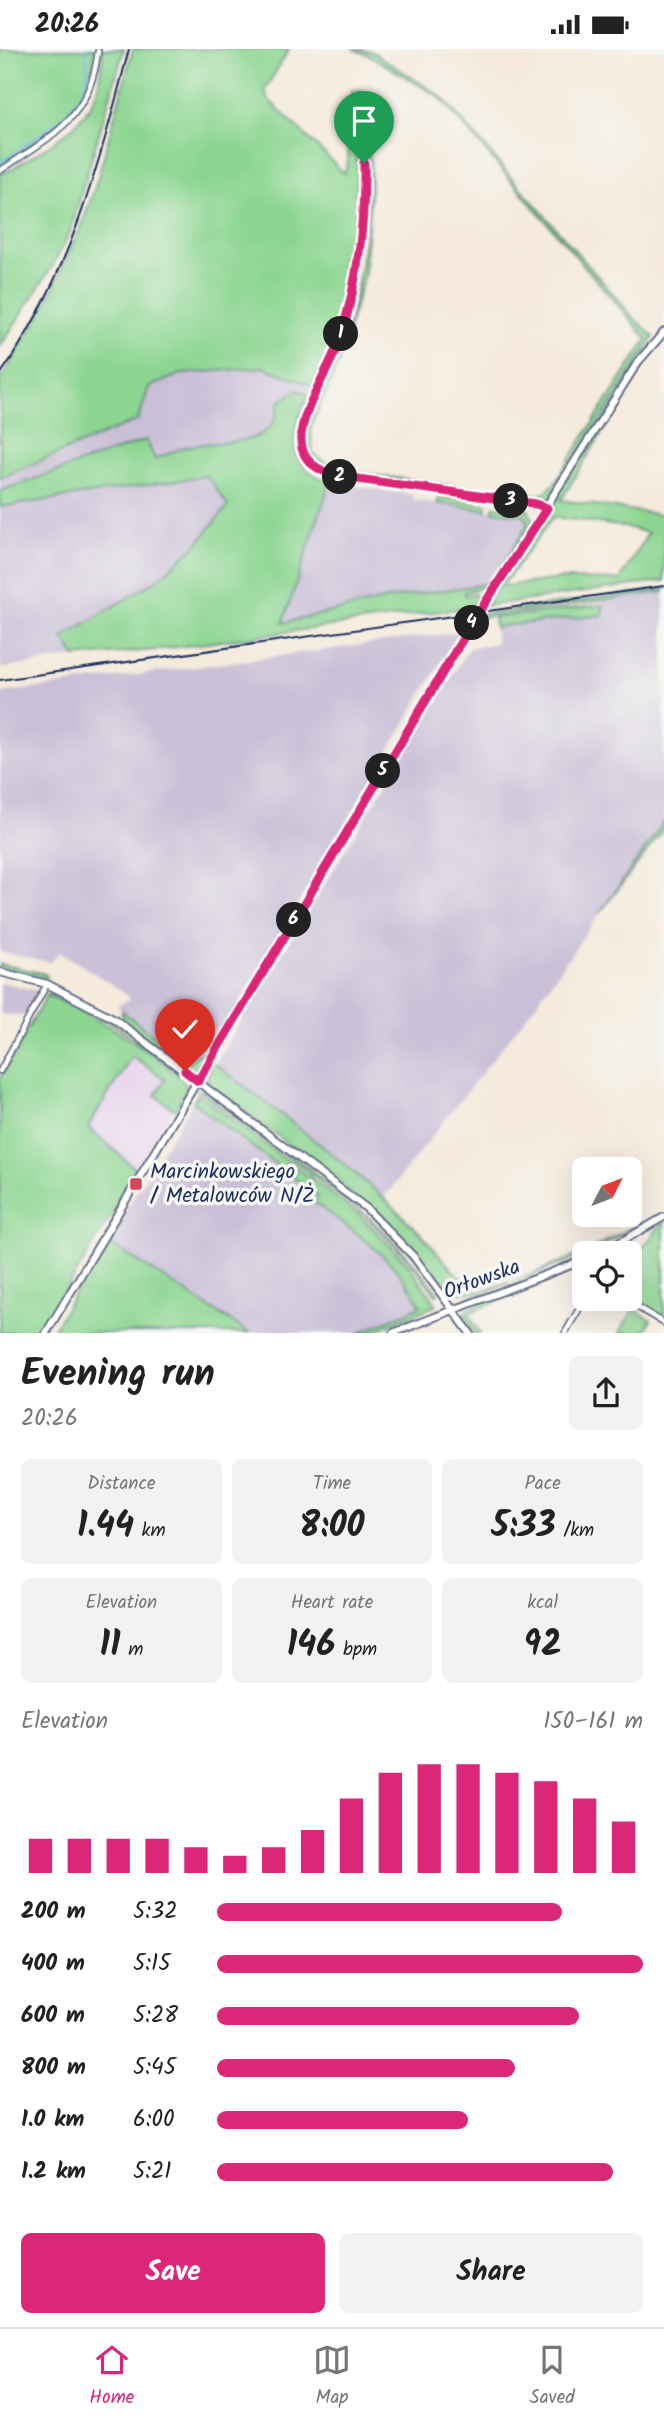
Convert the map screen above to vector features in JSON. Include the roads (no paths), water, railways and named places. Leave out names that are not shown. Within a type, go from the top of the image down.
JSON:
[{"type":"street","points":[[0,171],[76,114],[92,87],[98,51]]},
{"type":"street","points":[[358,95],[365,175],[361,248],[351,300],[338,345],[304,423],[303,451],[315,467],[336,476],[536,504],[547,508]]},
{"type":"street","points":[[46,1333],[478,613],[638,362],[664,331]]},
{"type":"street","points":[[0,972],[47,984],[113,1017],[366,1208],[414,1257],[470,1333]]},
{"type":"street","points":[[0,1071],[47,984]]},
{"type":"street","points":[[624,1241],[664,1217]]},
{"type":"street","name":"Orłowska","points":[[393,1333],[572,1265]]},
{"type":"street","points":[[642,1310],[664,1323]]},
{"type":"street","points":[[565,1333],[578,1311]]},
{"type":"waterway","points":[[0,162],[52,126],[76,102],[87,76],[87,49]]},
{"type":"railway","points":[[0,375],[24,337],[64,259],[93,177],[129,49]]},
{"type":"railway","points":[[0,680],[664,586]]},
{"type":"place","name":"Marcinkowskiego / Metalowców N/Ż","points":[[136,1184]]}]
